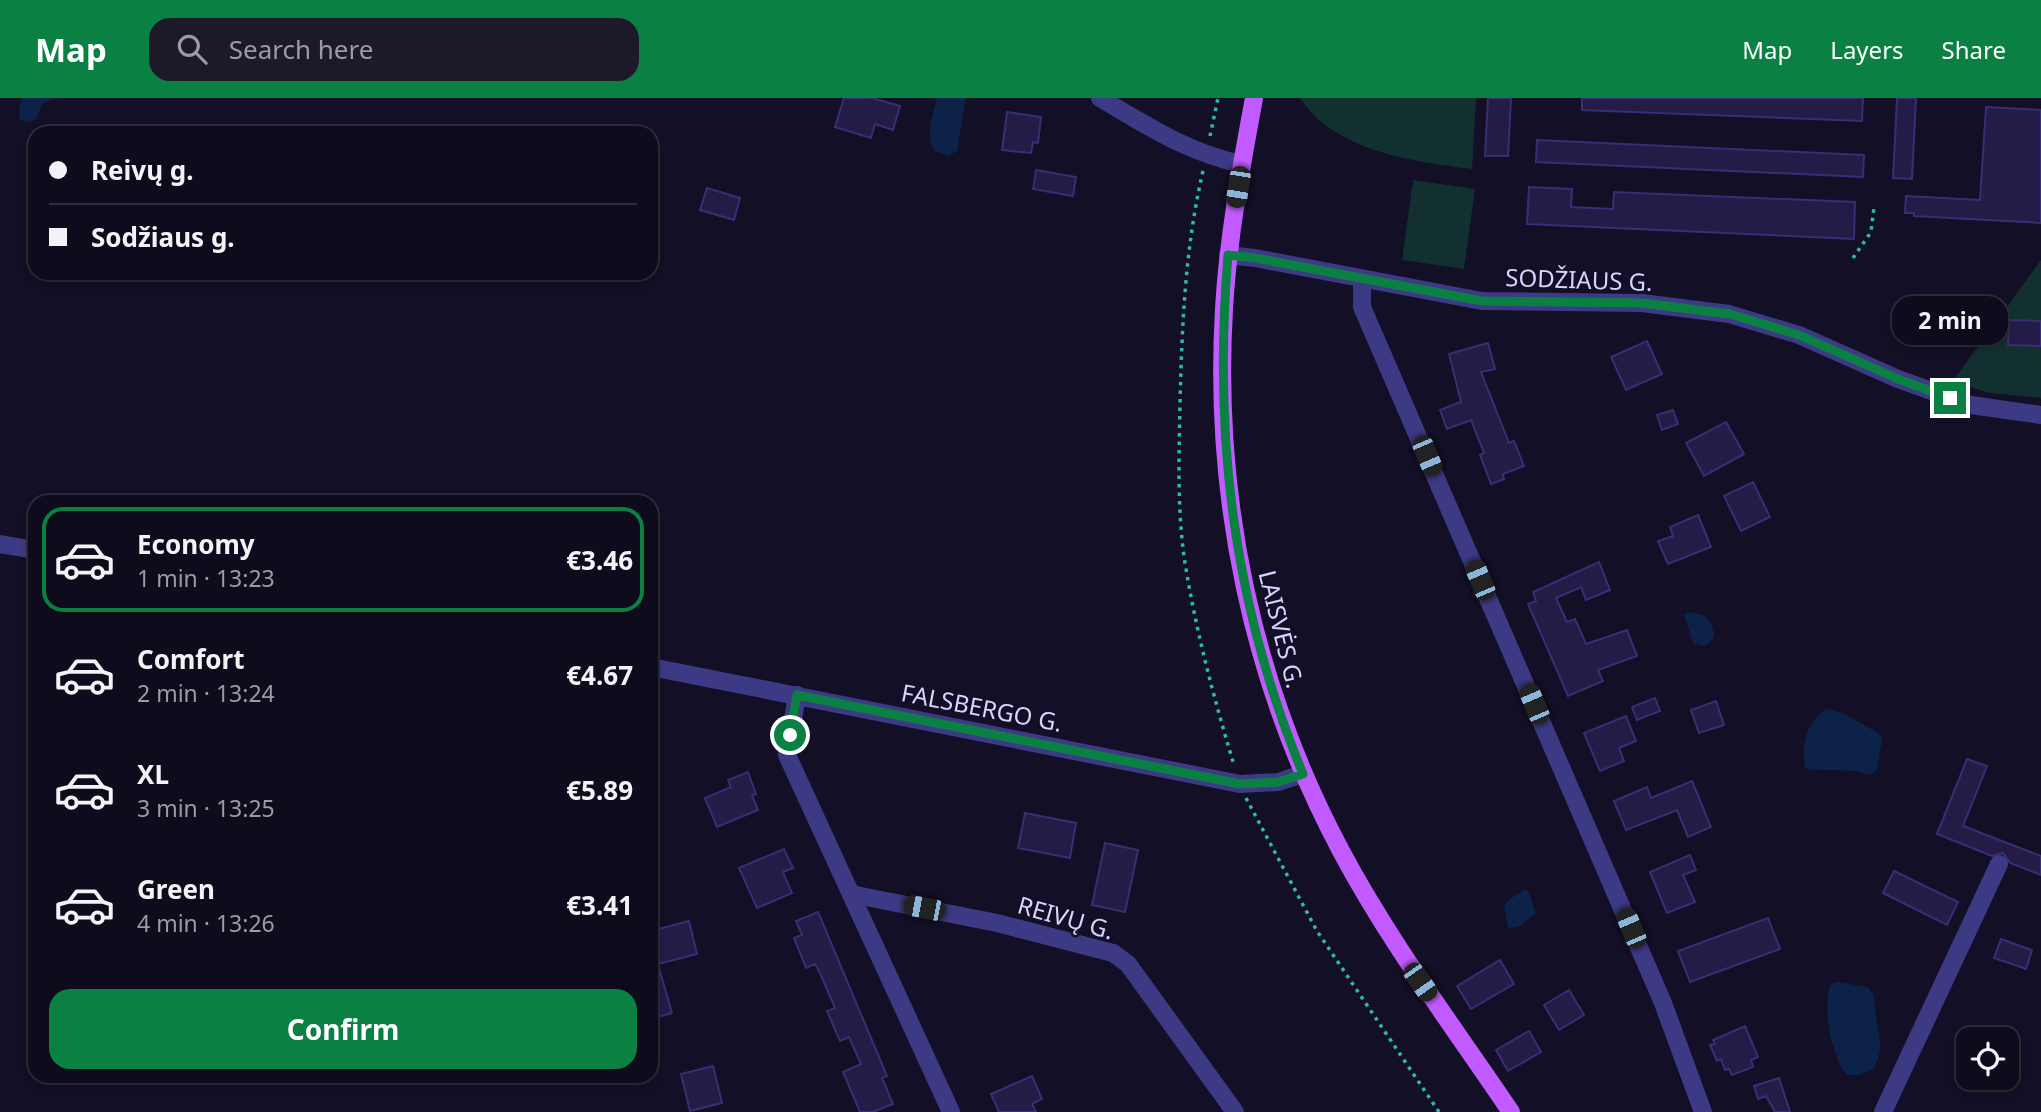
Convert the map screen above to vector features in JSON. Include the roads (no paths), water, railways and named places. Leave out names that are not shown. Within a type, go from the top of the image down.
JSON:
[{"type":"main road","name":"LAISVĖS G.","points":[[1254,98],[1228,255],[1222,382],[1227,471],[1233,519],[1245,587],[1268,683],[1303,774],[1375,912],[1420,982],[1511,1112]]},
{"type":"street","points":[[1100,98],[1206,156],[1242,164]]},
{"type":"street","name":"SODŽIAUS G.","points":[[1228,255],[1482,301],[1642,303],[1730,314],[1799,335],[1898,379],[1971,405],[2041,415]]},
{"type":"street","points":[[1362,279],[1362,307],[1663,1003],[1703,1112]]},
{"type":"street","points":[[0,544],[28,549]]},
{"type":"street","name":"FALSBERGO G.","points":[[658,668],[1240,784],[1278,782],[1303,774]]},
{"type":"street","points":[[797,695],[787,755],[951,1112]]},
{"type":"street","points":[[1883,1112],[1999,864]]},
{"type":"street","name":"REIVŲ G.","points":[[851,894],[997,923],[1113,953],[1128,964],[1235,1112]]},
{"type":"water","points":[[25,98],[56,98],[42,104],[36,119],[30,122],[20,120],[19,108]]},
{"type":"water","points":[[937,98],[966,98],[957,151],[948,156],[934,151],[931,145],[931,125]]},
{"type":"water","points":[[1688,612],[1699,614],[1709,622],[1714,636],[1710,643],[1703,646],[1693,643],[1684,615]]},
{"type":"water","points":[[1826,709],[1843,713],[1878,733],[1882,739],[1877,770],[1870,775],[1853,771],[1805,768],[1806,735],[1814,721]]},
{"type":"water","points":[[1524,890],[1529,891],[1536,914],[1518,927],[1508,928],[1504,906]]},
{"type":"water","points":[[1838,982],[1868,987],[1873,994],[1881,1049],[1874,1069],[1859,1075],[1847,1075],[1833,1045],[1827,1004],[1831,984]]}]
